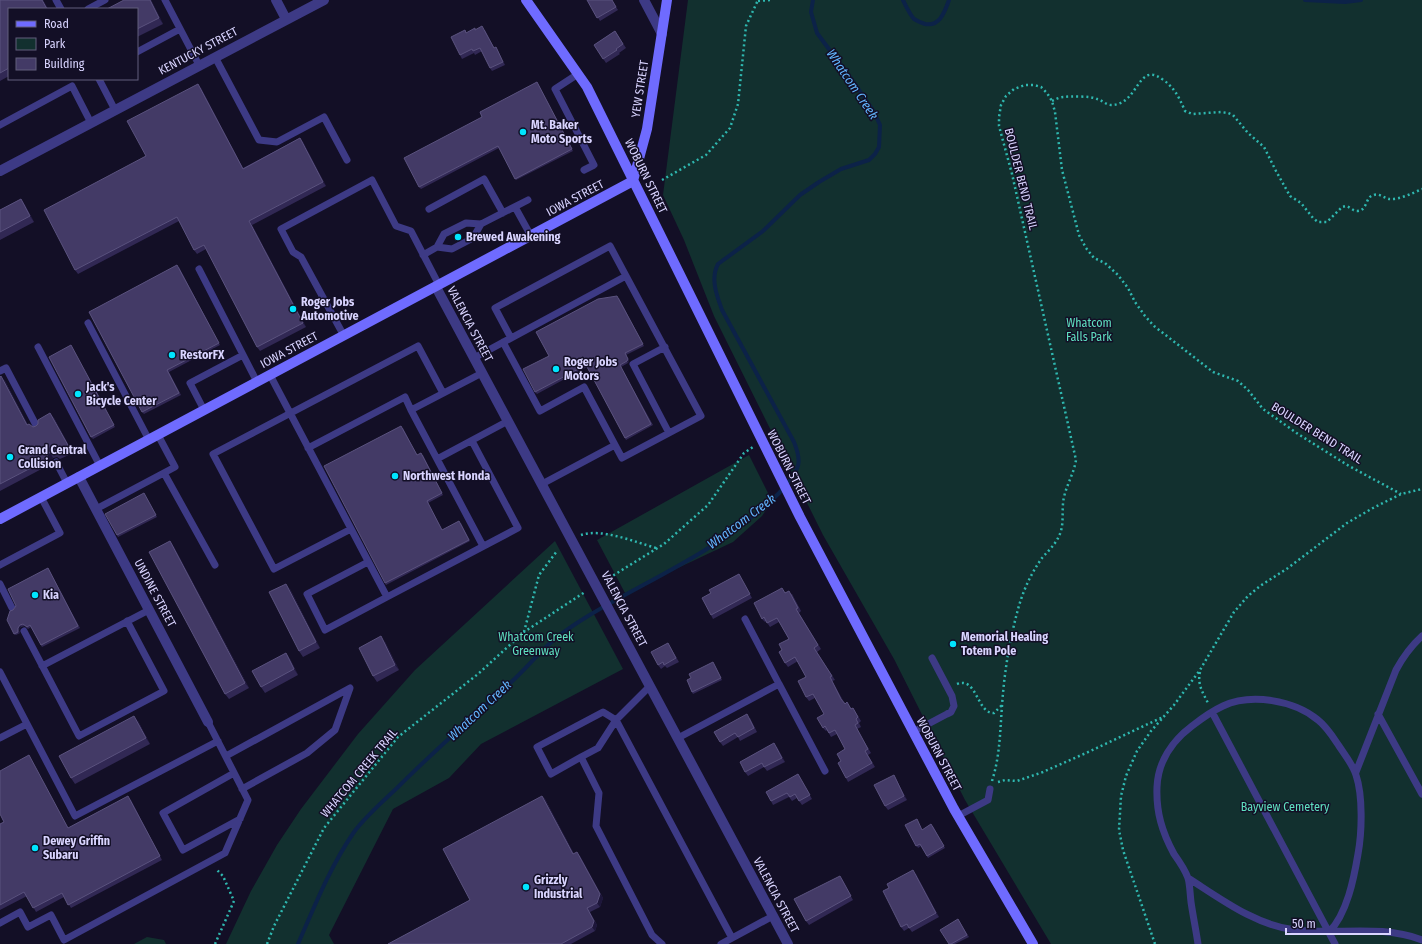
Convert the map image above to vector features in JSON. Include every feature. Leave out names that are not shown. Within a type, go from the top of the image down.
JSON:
[{"type":"street","points":[[276,0],[286,19]]},
{"type":"street","name":"KENTUCKY STREET","points":[[0,171],[324,0]]},
{"type":"street","name":"WOBURN STREET","points":[[526,0],[587,87],[800,517],[958,816],[1033,944]]},
{"type":"street","points":[[644,0],[662,34]]},
{"type":"street","name":"YEW STREET","points":[[634,181],[647,129],[667,0]]},
{"type":"street","name":"IOWA STREET","points":[[0,519],[634,181]]},
{"type":"street","name":"VALENCIA STREET","points":[[438,286],[508,422],[788,944]]},
{"type":"street","name":"UNDINE STREET","points":[[79,477],[208,722]]},
{"type":"lane","points":[[90,8],[105,0]]},
{"type":"lane","points":[[165,0],[199,65]]},
{"type":"lane","points":[[138,51],[180,29]]},
{"type":"lane","points":[[215,57],[259,140],[277,142],[324,117],[347,160]]},
{"type":"lane","points":[[578,74],[555,89],[594,165],[584,170]]},
{"type":"lane","points":[[100,80],[115,110]]},
{"type":"lane","points":[[0,124],[72,86],[91,123]]},
{"type":"lane","points":[[428,209],[484,179],[503,213]]},
{"type":"lane","points":[[344,336],[301,257],[293,252],[281,229],[372,180],[396,226],[411,231],[438,286]]},
{"type":"lane","points":[[423,255],[437,247],[444,234],[466,223],[481,224],[528,200]]},
{"type":"lane","points":[[515,207],[531,236]]},
{"type":"lane","points":[[437,247],[452,249],[473,238],[481,224]]},
{"type":"lane","points":[[503,342],[540,411],[584,387],[622,458],[701,416],[610,246],[495,308],[511,338]]},
{"type":"lane","points":[[198,269],[257,382]]},
{"type":"lane","points":[[474,358],[626,276]]},
{"type":"lane","points":[[88,323],[153,437],[175,467],[96,510]]},
{"type":"lane","points":[[351,529],[274,569],[213,454],[418,346],[443,393]]},
{"type":"lane","points":[[38,347],[100,466]]},
{"type":"lane","points":[[664,347],[633,364],[669,433]]},
{"type":"lane","points":[[204,410],[190,383],[243,355]]},
{"type":"lane","points":[[0,371],[6,368],[37,427]]},
{"type":"lane","points":[[411,410],[482,373]]},
{"type":"lane","points":[[270,375],[387,597]]},
{"type":"lane","points":[[308,448],[404,397],[483,546]]},
{"type":"lane","points":[[437,459],[508,422]]},
{"type":"lane","points":[[368,562],[307,594],[325,630],[518,528],[472,441]]},
{"type":"lane","points":[[542,484],[615,445]]},
{"type":"lane","points":[[56,462],[67,483]]},
{"type":"lane","points":[[164,473],[215,565]]},
{"type":"lane","points":[[0,565],[60,533],[41,497]]},
{"type":"lane","points":[[0,584],[12,608]]},
{"type":"lane","points":[[42,666],[149,610]]},
{"type":"lane","points":[[745,619],[825,771]]},
{"type":"lane","points":[[24,631],[79,736],[164,692],[127,622]]},
{"type":"lane","points":[[1356,772],[1396,670],[1409,649],[1422,636]]},
{"type":"lane","points":[[913,732],[951,712],[954,703],[932,658]]},
{"type":"lane","points":[[0,672],[75,816],[218,741]]},
{"type":"lane","points":[[678,738],[779,684]]},
{"type":"lane","points":[[650,686],[616,720],[598,748],[551,774],[537,747],[603,712],[616,720],[732,938]]},
{"type":"lane","points":[[226,756],[350,688],[335,730],[307,753],[242,789]]},
{"type":"lane","points":[[1198,944],[1188,878],[1167,841],[1160,822],[1157,804],[1159,771],[1170,747],[1188,728],[1223,706],[1245,700],[1270,701],[1296,708],[1317,720],[1326,727],[1356,772],[1360,794],[1359,849],[1355,872],[1340,919],[1329,932]]},
{"type":"lane","points":[[1212,712],[1335,944]]},
{"type":"lane","points":[[1378,714],[1422,794]]},
{"type":"lane","points":[[0,922],[20,912],[28,927],[51,915],[64,940],[225,853],[248,800],[208,722]]},
{"type":"lane","points":[[0,738],[27,724]]},
{"type":"lane","points":[[581,757],[599,793],[596,826],[652,934],[662,944]]},
{"type":"lane","points":[[234,773],[163,813],[183,850],[240,819]]},
{"type":"lane","points":[[958,816],[988,800],[990,789]]},
{"type":"lane","points":[[1188,878],[1245,913],[1262,921],[1293,930],[1329,932],[1368,930],[1403,934],[1422,940]]},
{"type":"lane","points":[[724,944],[732,938],[773,916]]},
{"type":"path","points":[[662,180],[706,154],[730,128],[738,104],[746,26],[758,0],[771,0]]},
{"type":"path","points":[[1052,101],[1065,96],[1097,98],[1111,105],[1121,103],[1130,97],[1138,83],[1146,75],[1152,74],[1158,76],[1175,91],[1187,113],[1221,112],[1233,115],[1248,133],[1264,146],[1290,196],[1301,203],[1318,222],[1327,222],[1342,207],[1346,206],[1357,211],[1361,210],[1365,207],[1372,195],[1376,194],[1389,199],[1408,195],[1422,189]]},
{"type":"path","name":"BOULDER BEND TRAIL","points":[[990,789],[996,771],[1000,747],[1002,705],[1008,658],[1018,611],[1025,587],[1033,572],[1055,544],[1060,535],[1064,499],[1076,460],[1012,174],[999,126],[1001,105],[1006,96],[1014,89],[1025,85],[1041,87],[1052,101],[1055,112],[1062,170],[1079,235],[1086,248],[1094,258],[1105,263],[1118,275],[1128,288],[1135,302],[1154,326],[1212,372],[1238,381],[1248,390],[1263,409],[1298,434],[1349,466],[1401,494]]},
{"type":"path","points":[[609,578],[664,544],[708,505],[744,453],[751,448]]},
{"type":"path","points":[[1154,944],[1124,850],[1120,830],[1119,813],[1121,796],[1126,776],[1137,751],[1151,731],[1165,716],[1200,670],[1234,612],[1260,586],[1294,564],[1347,524],[1373,508],[1401,494],[1422,489]]},
{"type":"path","points":[[582,535],[601,533],[657,548]]},
{"type":"path","points":[[524,632],[538,575],[557,551]]},
{"type":"path","name":"WHATCOM CREEK TRAIL","points":[[267,944],[274,926],[324,828],[398,737],[478,674],[524,632],[585,592]]},
{"type":"path","points":[[1200,670],[1200,688],[1212,712]]},
{"type":"path","points":[[948,689],[961,683],[967,685],[973,689],[984,709],[990,713],[994,713],[1002,705]]},
{"type":"path","points":[[990,789],[999,782],[1005,780],[1017,781],[1043,772],[1165,716]]},
{"type":"path","points":[[209,862],[223,876],[234,901],[215,944]]},
{"type":"green space","name":"Whatcom Falls Park","points":[[688,0],[1422,0],[1422,944],[1051,944],[965,800],[894,659],[823,535],[714,316],[684,240],[663,195]]},
{"type":"green space","points":[[749,455],[772,501],[762,516],[733,542],[625,593],[597,540]]},
{"type":"green space","name":"Whatcom Creek Greenway","points":[[555,541],[623,669],[481,744],[449,778],[393,809],[329,935],[334,944],[226,944],[251,891],[277,845],[301,809],[358,734],[415,670]]},
{"type":"green space","points":[[147,937],[164,940],[166,944],[134,944]]},
{"type":"building","points":[[0,0],[42,0],[46,8],[8,8],[8,69],[0,73]]},
{"type":"building","points":[[124,0],[150,0],[159,18],[138,28],[138,8],[109,8]]},
{"type":"building","points":[[587,0],[612,0],[616,7],[597,18]]},
{"type":"building","points":[[482,26],[494,48],[496,47],[503,62],[490,68],[480,48],[473,51],[472,49],[460,55],[451,37],[465,30],[466,33]]},
{"type":"building","points":[[615,31],[623,44],[603,59],[594,45]]},
{"type":"building","points":[[537,82],[572,149],[515,179],[498,146],[419,187],[404,158],[482,117],[480,112]]},
{"type":"building","points":[[198,84],[243,169],[300,138],[323,182],[249,221],[303,323],[257,347],[204,245],[194,250],[177,217],[75,270],[44,210],[146,156],[127,121]]},
{"type":"building","points":[[21,199],[30,216],[0,232],[0,210]]},
{"type":"building","points":[[177,265],[219,343],[167,370],[179,393],[142,412],[89,312]]},
{"type":"building","name":"Roger Jobs Motors","points":[[617,296],[643,344],[625,353],[628,359],[620,365],[651,424],[625,438],[586,365],[535,392],[523,369],[549,356],[536,332],[598,299]]},
{"type":"building","points":[[71,345],[114,425],[91,437],[49,357]]},
{"type":"building","points":[[1,376],[27,425],[29,424],[33,427],[36,426],[38,424],[38,420],[50,413],[69,447],[56,454],[50,452],[47,456],[48,459],[0,484],[0,377]]},
{"type":"building","points":[[401,426],[417,455],[421,453],[442,493],[427,501],[442,530],[459,521],[469,540],[385,583],[324,466]]},
{"type":"building","points":[[144,493],[156,515],[117,535],[105,514]]},
{"type":"building","points":[[170,541],[245,683],[225,694],[149,552]]},
{"type":"building","points":[[48,568],[78,626],[41,645],[30,625],[27,627],[23,624],[20,625],[18,632],[14,634],[7,620],[10,611],[16,606],[8,589]]},
{"type":"building","points":[[739,574],[750,594],[711,615],[702,598],[711,593],[709,590]]},
{"type":"building","points":[[286,584],[316,642],[299,651],[269,592]]},
{"type":"building","points":[[782,588],[785,593],[789,591],[798,608],[796,609],[818,645],[814,648],[832,676],[830,677],[841,699],[845,704],[847,702],[851,709],[853,708],[858,717],[856,719],[858,723],[855,725],[868,749],[865,751],[872,763],[846,778],[838,763],[841,761],[837,754],[845,749],[835,730],[829,733],[825,726],[823,728],[817,718],[824,714],[813,694],[806,697],[798,681],[806,677],[795,657],[785,663],[779,652],[782,650],[779,644],[789,639],[777,618],[767,623],[764,617],[762,619],[754,603]]},
{"type":"building","points":[[381,636],[395,665],[373,676],[359,648]]},
{"type":"building","points":[[668,643],[676,658],[664,665],[663,662],[658,665],[651,652]]},
{"type":"building","points":[[286,653],[294,669],[261,687],[252,671]]},
{"type":"building","points":[[713,662],[721,678],[692,692],[687,680],[691,678],[689,674]]},
{"type":"building","points":[[747,714],[754,728],[738,737],[735,733],[720,742],[714,732]]},
{"type":"building","points":[[134,716],[146,738],[71,778],[59,756]]},
{"type":"building","points":[[774,743],[782,758],[764,767],[762,763],[745,772],[740,762]]},
{"type":"building","points":[[29,755],[68,828],[128,796],[160,856],[68,905],[62,893],[33,908],[24,892],[0,905],[0,824],[4,822],[0,814],[0,771]]},
{"type":"building","points":[[798,774],[810,795],[799,801],[795,794],[790,797],[787,793],[771,801],[766,792]]},
{"type":"building","points":[[894,775],[904,796],[885,806],[874,785]]},
{"type":"building","points":[[542,796],[573,854],[577,852],[600,894],[597,903],[587,908],[594,921],[592,927],[561,944],[388,944],[470,900],[443,849]]},
{"type":"building","points":[[917,819],[922,830],[931,824],[944,846],[927,856],[920,844],[916,846],[905,825]]},
{"type":"building","points":[[913,870],[936,913],[909,928],[907,924],[901,927],[883,891],[889,888],[887,884]]},
{"type":"building","points":[[840,876],[851,896],[806,921],[794,899]]},
{"type":"building","points":[[958,919],[967,935],[949,944],[940,930]]},
{"type":"waterway","name":"Whatcom Creek","points":[[298,944],[330,873],[345,845],[374,809],[513,680],[558,636],[573,625],[610,603],[677,567],[720,541],[774,498],[783,489],[797,469],[799,460],[794,442],[722,310],[714,281],[718,264],[763,231],[800,195],[841,169],[869,160],[879,147],[880,125],[874,112],[817,33],[811,12],[813,0]]},
{"type":"waterway","name":"Whatcom Creek","points":[[903,0],[914,19],[925,24],[935,23],[938,21],[946,9],[949,0]]},
{"type":"waterway","name":"Whatcom Creek","points":[[1305,0],[1345,2],[1361,0]]},
{"type":"place","name":"Mt. Baker Moto Sports","points":[[523,132]]},
{"type":"place","name":"Brewed Awakening","points":[[458,237]]},
{"type":"place","name":"Roger Jobs Automotive","points":[[293,309]]},
{"type":"place","name":"RestorFX","points":[[172,355]]},
{"type":"place","name":"Roger Jobs Motors","points":[[556,369]]},
{"type":"place","name":"Jack's Bicycle Center","points":[[78,394]]},
{"type":"place","name":"Grand Central Collision","points":[[10,457]]},
{"type":"place","name":"Northwest Honda","points":[[395,476]]},
{"type":"place","name":"Kia","points":[[35,595]]},
{"type":"place","name":"Memorial Healing Totem Pole","points":[[953,644]]},
{"type":"place","name":"Dewey Griffin Subaru","points":[[35,848]]},
{"type":"place","name":"Grizzly Industrial","points":[[526,887]]},
{"type":"park label","name":"Bayview Cemetery","points":[[1285,807]]}]
